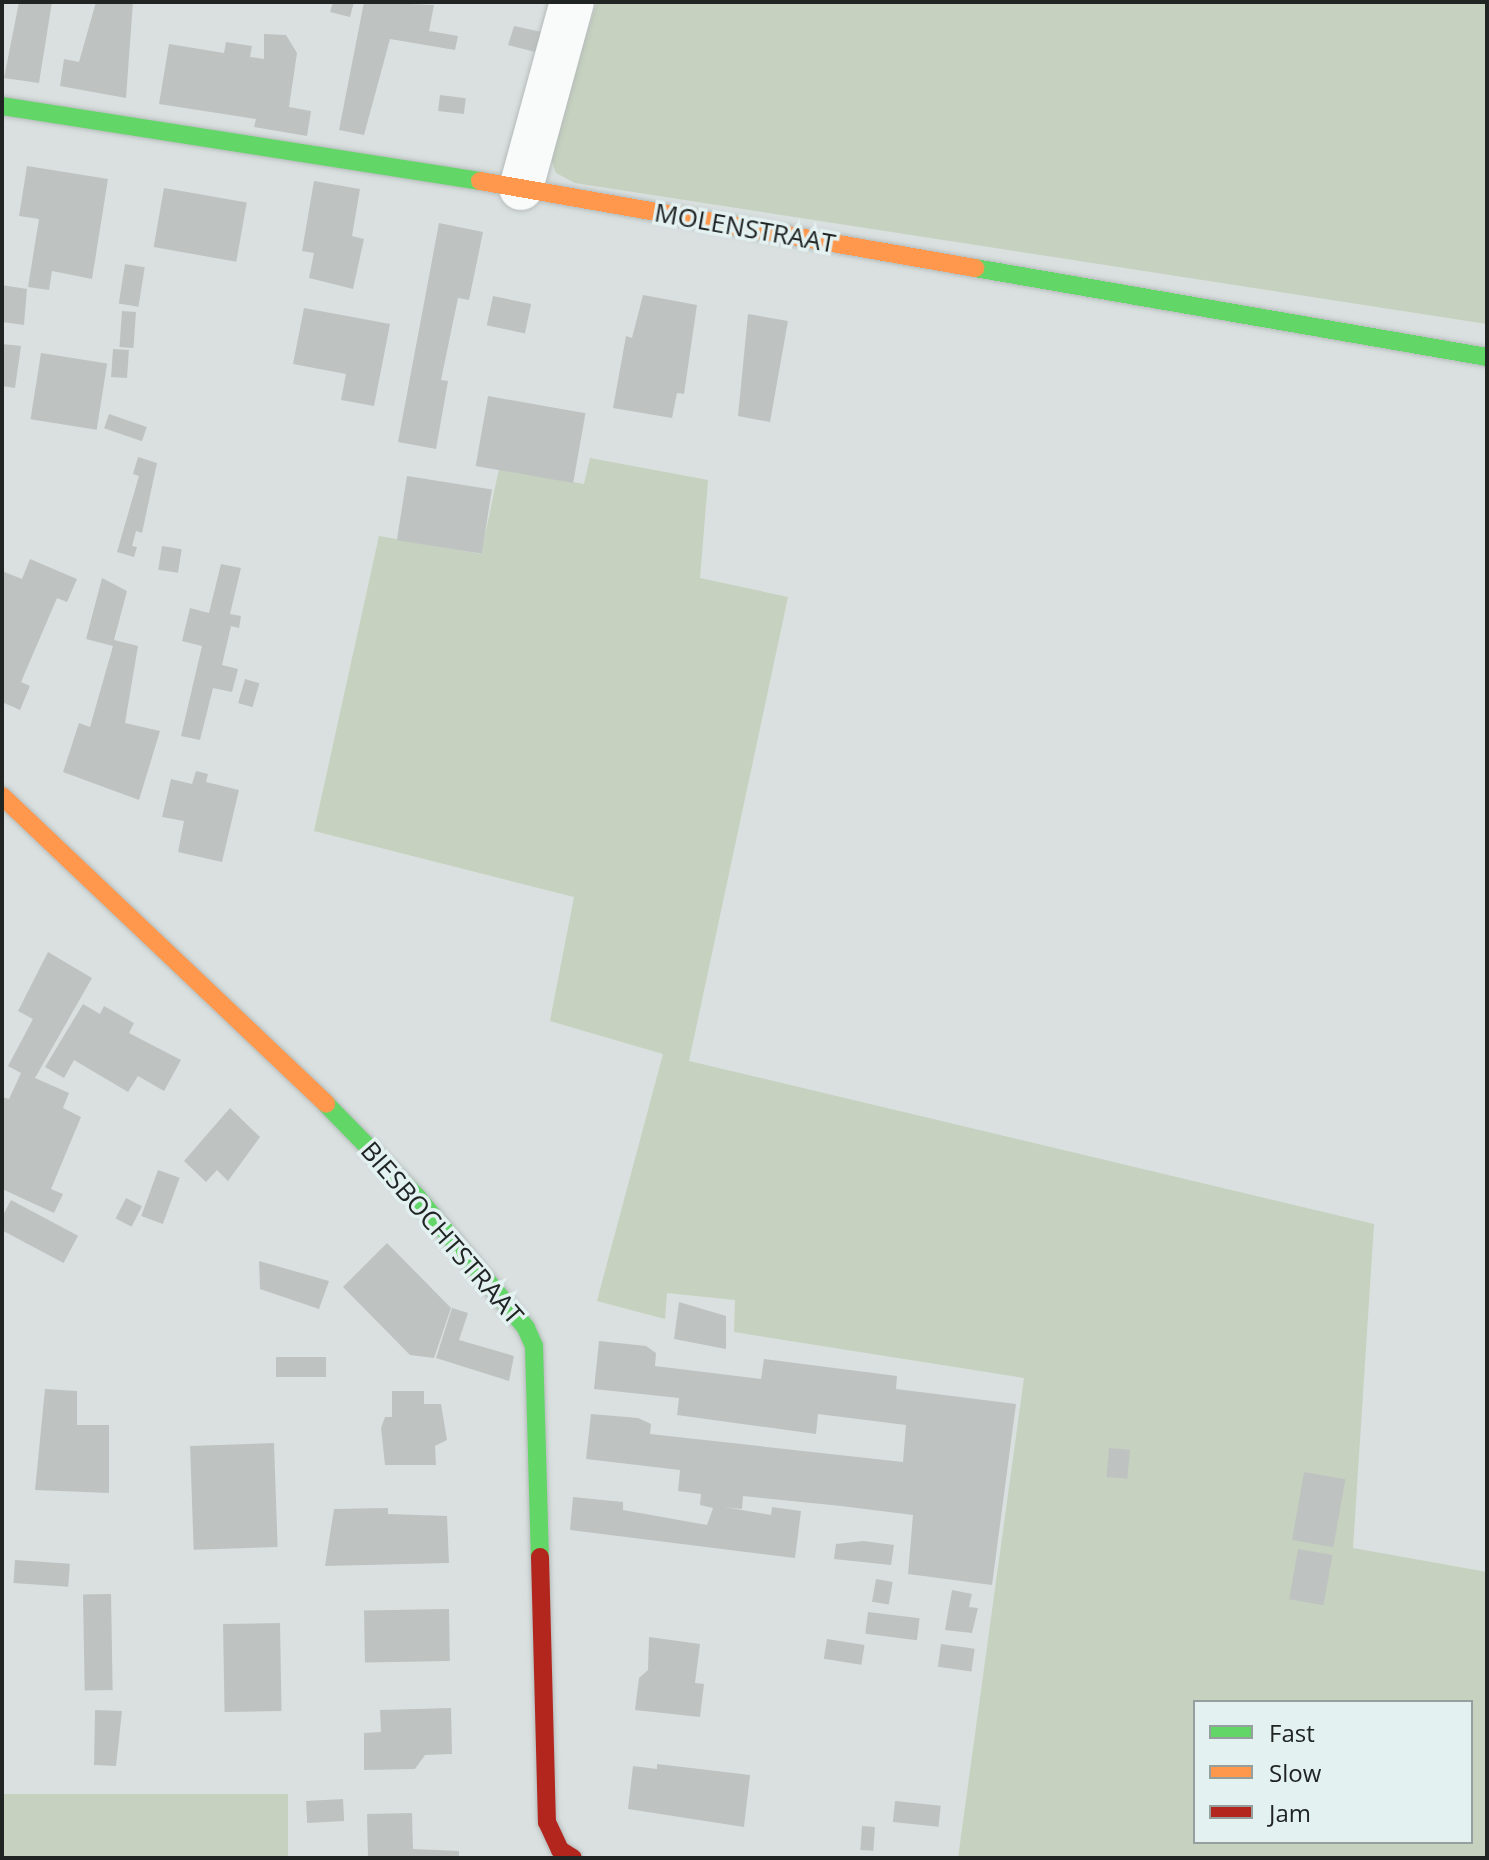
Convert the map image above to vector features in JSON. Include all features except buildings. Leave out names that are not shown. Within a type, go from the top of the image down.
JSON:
[{"type":"street","points":[[521,188],[572,2]]},
{"type":"street","name":"MOLENSTRAAT","points":[[2,106],[521,188],[1487,357]]},
{"type":"street","name":"BIESBOCHTSTRAAT","points":[[2,796],[266,1043],[417,1197],[526,1328],[534,1346],[547,1822],[560,1850],[573,1858]]},
{"type":"green space","points":[[597,2],[1487,2],[1487,324],[575,183],[556,173],[548,151]]},
{"type":"green space","points":[[590,458],[708,480],[700,578],[788,597],[689,1061],[1374,1224],[1353,1548],[1487,1572],[1487,1858],[958,1858],[1024,1378],[734,1332],[735,1300],[667,1293],[665,1319],[597,1301],[663,1054],[550,1021],[574,897],[314,831],[379,536],[481,554],[499,469],[584,484]]},
{"type":"green space","points":[[2,1794],[288,1794],[288,1858],[2,1858]]},
{"type":"traffic: fast","points":[[2,106],[480,181]]},
{"type":"traffic: fast","points":[[975,268],[1487,357]]},
{"type":"traffic: fast","points":[[326,1104],[417,1197],[526,1328],[534,1346],[540,1557]]},
{"type":"traffic: slow","points":[[480,181],[975,268]]},
{"type":"traffic: slow","points":[[2,796],[326,1104]]},
{"type":"traffic: jam","points":[[540,1557],[547,1822],[560,1850],[573,1858]]}]
